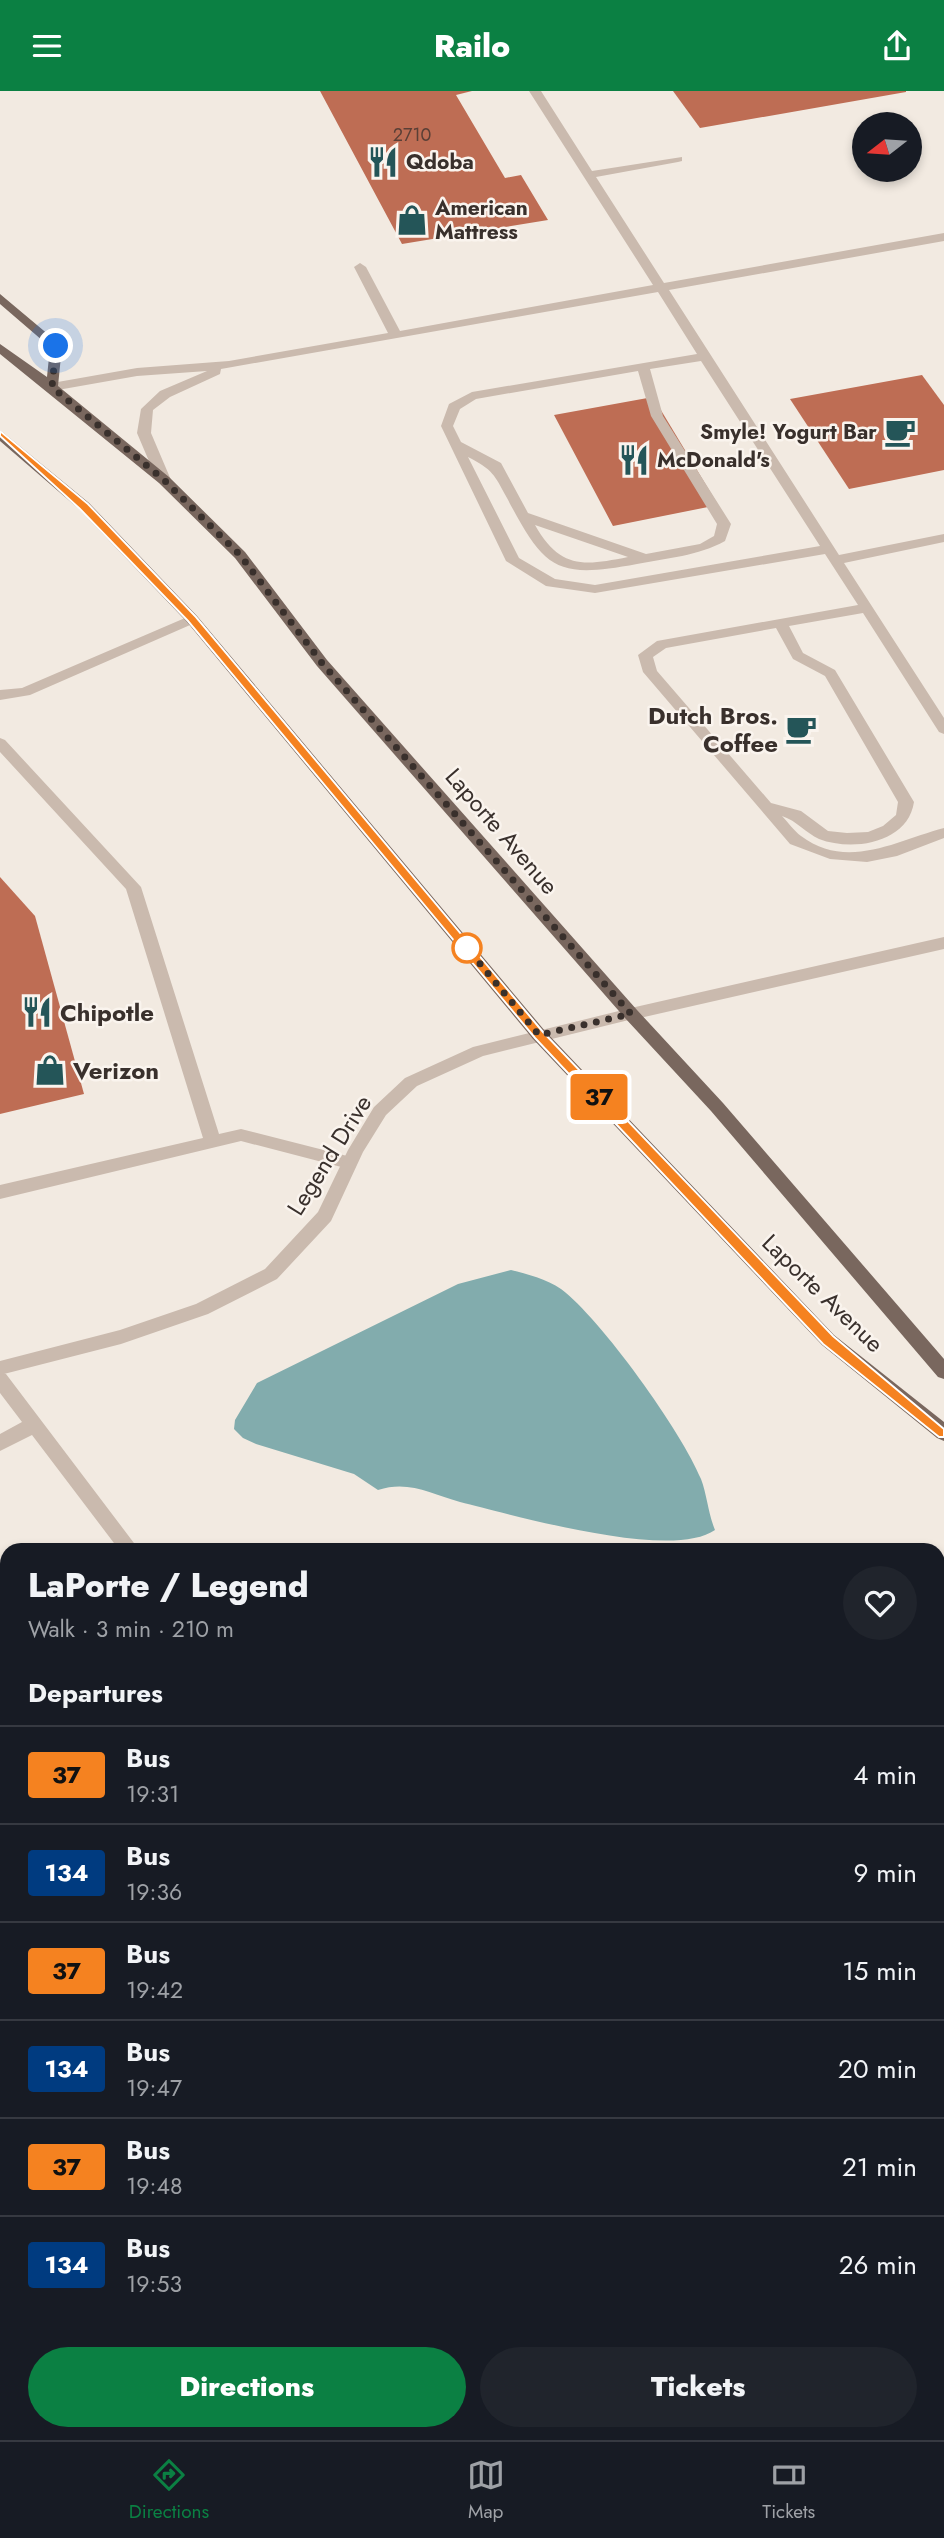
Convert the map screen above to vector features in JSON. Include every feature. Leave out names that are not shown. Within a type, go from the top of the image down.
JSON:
[{"type":"main road","points":[[0,298],[56,346],[52,387]]},
{"type":"main road","name":"Laporte Avenue","points":[[0,348],[52,387],[164,480],[240,555],[322,663],[631,1014],[717,1107],[944,1372]]},
{"type":"main road","name":"Laporte Avenue","points":[[0,434],[84,506],[192,619],[539,1035],[828,1340],[944,1433]]},
{"type":"street","points":[[535,91],[944,729]]},
{"type":"street","points":[[590,175],[678,159]]},
{"type":"street","points":[[52,387],[136,372],[229,365],[944,237]]},
{"type":"street","points":[[360,267],[395,334]]},
{"type":"street","points":[[706,356],[472,396],[454,407],[447,426],[513,561],[551,583],[595,589],[944,538]]},
{"type":"street","points":[[164,480],[144,433],[148,409],[164,394],[229,365]]},
{"type":"street","points":[[456,444],[496,466],[537,544],[554,561],[574,567],[597,567],[704,547],[720,538],[724,524],[657,416],[642,367]]},
{"type":"street","points":[[523,516],[645,558]]},
{"type":"street","points":[[867,608],[662,644],[645,655],[650,672],[795,840],[813,850],[834,855],[875,856],[944,833]]},
{"type":"street","points":[[0,695],[25,692],[192,619]]},
{"type":"street","points":[[765,806],[798,816],[811,828],[827,836],[853,839],[873,836],[892,828],[904,816],[906,802],[830,673],[797,656],[780,623]]},
{"type":"street","points":[[0,743],[133,887],[213,1142]]},
{"type":"street","name":"Legend Drive","points":[[0,1368],[121,1337],[202,1309],[271,1274],[325,1216],[349,1163],[380,1111],[411,1082],[479,1051],[944,943]]},
{"type":"street","points":[[0,1192],[242,1135],[349,1163]]},
{"type":"street","points":[[0,1380],[125,1543]]},
{"type":"street","points":[[0,1443],[35,1424]]},
{"type":"water","points":[[511,1270],[561,1289],[578,1304],[618,1350],[659,1406],[691,1459],[701,1479],[715,1530],[694,1538],[664,1541],[629,1538],[553,1525],[410,1487],[378,1490],[354,1474],[256,1444],[243,1438],[234,1429],[235,1420],[257,1383],[458,1284]]},
{"type":"building","points":[[320,91],[472,91],[456,95],[505,178],[521,175],[548,220],[402,244]]},
{"type":"building","points":[[673,91],[906,91],[906,92],[700,128]]},
{"type":"building","points":[[922,375],[944,405],[944,470],[849,489],[790,399]]},
{"type":"building","name":"McDonald's","points":[[653,397],[718,505],[613,526],[554,415]]},
{"type":"building","points":[[0,877],[35,916],[84,1094],[0,1114]]},
{"type":"bus line","name":"37","points":[[0,434],[84,506],[192,619],[539,1035],[828,1340],[944,1433]]},
{"type":"place","name":"Qdoba","points":[[383,162]]},
{"type":"place","name":"American Mattress","points":[[412,220]]},
{"type":"place","name":"Smyle! Yogurt Bar","points":[[900,432]]},
{"type":"place","name":"McDonald's","points":[[634,460]]},
{"type":"place","name":"Dutch Bros. Coffee","points":[[801,729]]},
{"type":"place","name":"Chipotle","points":[[37,1012]]},
{"type":"place","name":"Verizon","points":[[50,1070]]},
{"type":"route","points":[[56,346],[52,387],[164,480],[240,555],[322,663],[631,1014],[539,1035],[462,942],[467,948]]}]
